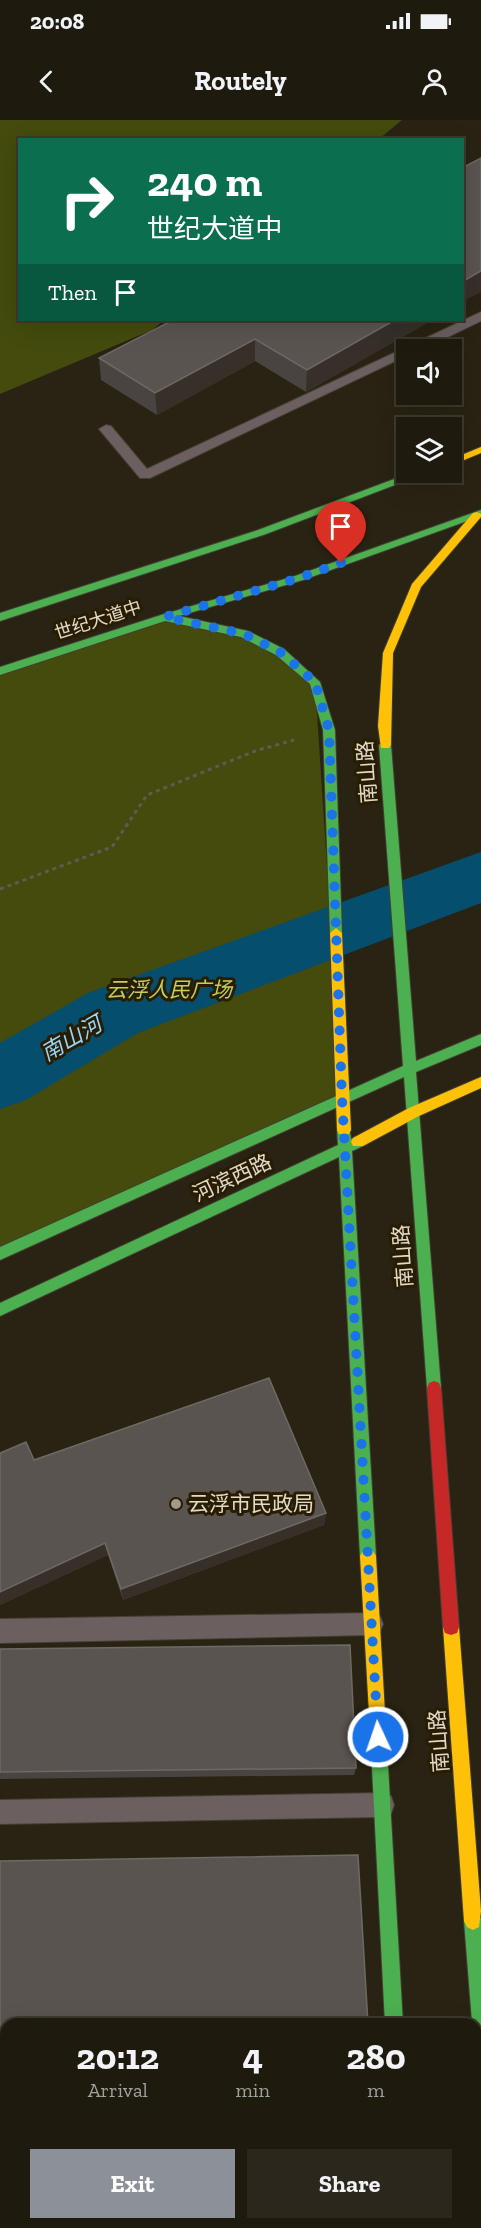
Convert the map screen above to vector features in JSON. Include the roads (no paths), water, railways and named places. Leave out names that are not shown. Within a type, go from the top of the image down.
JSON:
[{"type":"main road","points":[[462,458],[481,450]]},
{"type":"main road","name":"世纪大道中","points":[[0,617],[262,532],[396,482]]},
{"type":"main road","name":"世纪大道中","points":[[0,671],[165,617],[299,578],[479,514]]},
{"type":"main road","name":"南山路","points":[[479,514],[416,586],[388,653],[384,726],[481,2018]]},
{"type":"main road","name":"南山路","points":[[165,617],[244,634],[280,652],[315,682],[329,730],[342,1098],[394,2018]]},
{"type":"main road","name":"河滨西路","points":[[0,1254],[342,1098],[481,1039]]},
{"type":"main road","name":"河滨西路","points":[[0,1310],[345,1149],[414,1112],[481,1082]]},
{"type":"lane","points":[[432,339],[481,316]]},
{"type":"lane","points":[[106,429],[145,475],[396,356]]},
{"type":"lane","points":[[0,1630],[372,1624]]},
{"type":"lane","points":[[0,1812],[382,1805]]},
{"type":"waterway","name":"南山河","points":[[0,1079],[113,1013],[481,877]]},
{"type":"place","name":"云浮市民政局","points":[[176,1504]]},
{"type":"park label","name":"云浮人民广场","points":[[169,990]]}]
